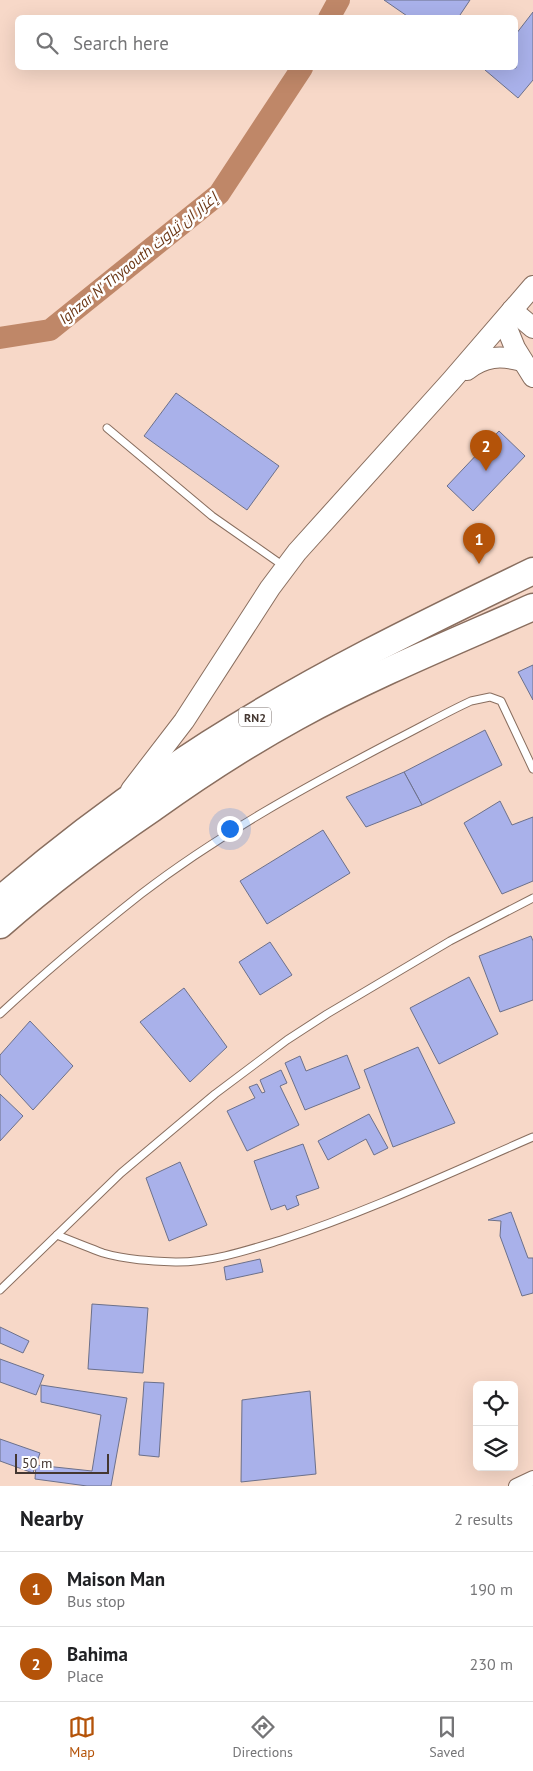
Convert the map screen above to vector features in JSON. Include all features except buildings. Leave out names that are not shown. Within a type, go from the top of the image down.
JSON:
[{"type":"highway","name":"RN2","points":[[0,900],[82,832],[210,743],[305,688],[448,612],[533,571]]},
{"type":"highway","name":"RN2","points":[[0,925],[44,888],[115,834],[214,766],[296,717],[363,683],[533,607]]},
{"type":"street","points":[[119,805],[184,721],[270,588],[297,552],[451,381],[533,286]]},
{"type":"street","points":[[508,316],[533,328]]},
{"type":"street","points":[[508,316],[511,342],[527,369]]},
{"type":"street","points":[[451,381],[474,364],[485,359],[497,357],[508,357],[527,369]]},
{"type":"street","points":[[516,1486],[533,1478]]},
{"type":"lane","points":[[107,428],[212,516],[286,567]]},
{"type":"lane","points":[[0,1014],[142,894],[193,858],[281,802],[350,763],[471,701],[490,696],[501,700],[533,769]]},
{"type":"lane","points":[[0,1290],[121,1173],[216,1094],[287,1040],[442,946],[533,898]]},
{"type":"lane","points":[[57,1234],[104,1253],[127,1258],[180,1262],[207,1259],[249,1250],[303,1232],[372,1206],[533,1137]]},
{"type":"waterway","name":"Ighzar N' Thyaouth إغزار ان ثياوث","points":[[331,15],[339,0]]},
{"type":"waterway","name":"Ighzar N' Thyaouth إغزار ان ثياوث","points":[[0,338],[50,330],[219,194],[301,70]]},
{"type":"place","name":"Bahima","points":[[486,471]]},
{"type":"place","name":"Maison Man","points":[[479,564]]}]
